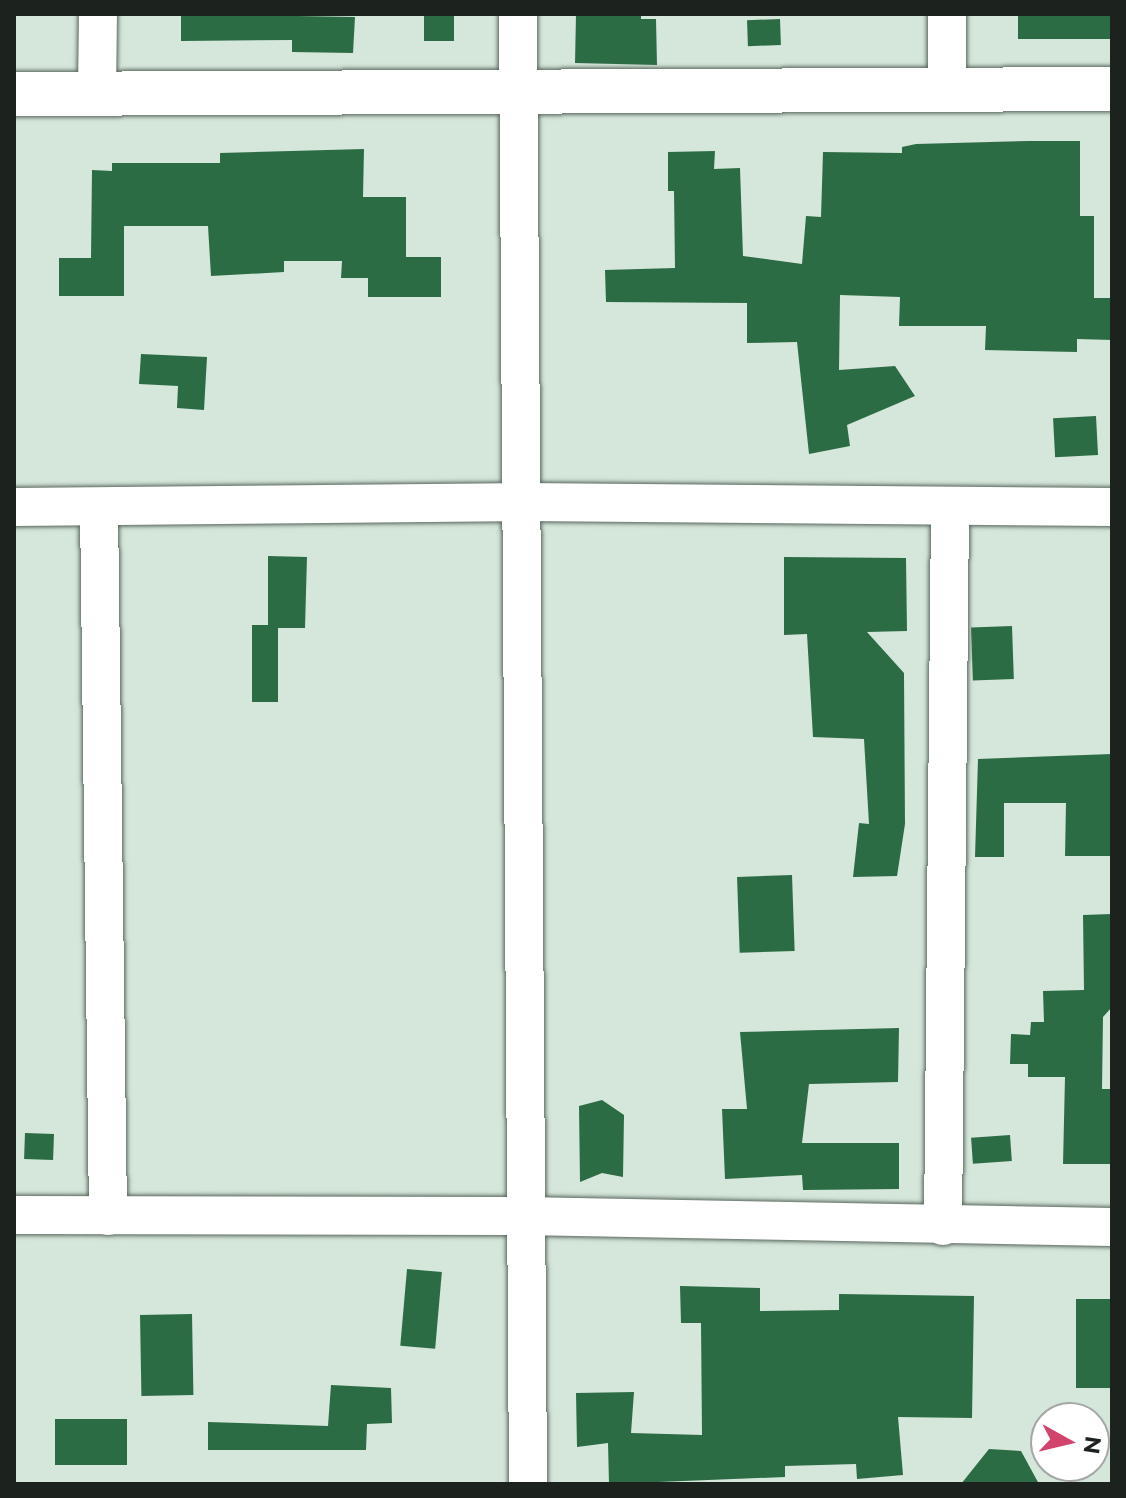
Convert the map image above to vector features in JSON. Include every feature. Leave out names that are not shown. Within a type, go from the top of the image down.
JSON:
[{"type":"street","points":[[97,94],[98,14]]},
{"type":"street","points":[[518,14],[523,1216],[528,1484]]},
{"type":"street","points":[[947,14],[947,88]]},
{"type":"street","points":[[14,94],[1112,89]]},
{"type":"street","points":[[14,507],[522,502],[1112,507]]},
{"type":"street","points":[[943,1226],[950,506]]},
{"type":"street","points":[[99,508],[108,1216]]},
{"type":"street","points":[[14,1215],[523,1216],[1112,1227]]},
{"type":"building","points":[[181,14],[355,17],[353,53],[292,52],[292,40],[181,41]]},
{"type":"building","points":[[424,14],[454,14],[454,41],[424,41]]},
{"type":"building","points":[[576,14],[641,14],[641,19],[656,19],[657,65],[575,63]]},
{"type":"building","points":[[1018,14],[1112,14],[1112,39],[1018,39]]},
{"type":"building","points":[[780,19],[781,45],[748,46],[747,20]]},
{"type":"building","points":[[1080,141],[1080,216],[1094,216],[1094,298],[1112,298],[1112,340],[1077,339],[1077,352],[985,350],[986,326],[899,326],[900,297],[840,295],[839,370],[895,366],[915,396],[847,425],[850,446],[809,454],[797,342],[747,343],[747,303],[606,302],[605,270],[675,268],[674,191],[668,191],[668,152],[715,151],[714,169],[740,168],[743,256],[802,264],[806,216],[821,217],[823,152],[902,153],[902,147],[916,144]]},
{"type":"building","points":[[364,149],[363,197],[406,197],[406,257],[441,257],[441,297],[368,297],[368,278],[341,278],[342,261],[284,261],[284,272],[211,276],[208,226],[124,226],[124,296],[59,296],[59,258],[91,258],[92,170],[112,171],[112,163],[220,163],[220,153]]},
{"type":"building","points":[[141,354],[207,357],[204,410],[177,408],[178,386],[139,384]]},
{"type":"building","points":[[1096,416],[1098,455],[1055,457],[1053,418]]},
{"type":"building","points":[[268,556],[307,557],[305,628],[278,628],[278,702],[252,702],[252,625],[268,625]]},
{"type":"building","points":[[784,557],[906,558],[907,631],[867,632],[904,673],[905,824],[897,876],[853,877],[859,823],[869,824],[864,739],[813,737],[807,634],[784,635]]},
{"type":"building","points":[[1012,626],[1014,679],[973,680],[971,627]]},
{"type":"building","points":[[1112,754],[1112,856],[1065,856],[1066,803],[1004,803],[1004,857],[975,857],[978,759]]},
{"type":"building","points":[[792,875],[795,951],[740,953],[737,877]]},
{"type":"building","points":[[1112,914],[1112,1007],[1103,1017],[1102,1089],[1112,1089],[1112,1164],[1063,1164],[1065,1077],[1028,1077],[1028,1064],[1010,1064],[1011,1034],[1030,1035],[1031,1022],[1044,1022],[1043,991],[1084,990],[1083,915]]},
{"type":"building","points":[[899,1028],[898,1082],[809,1084],[802,1143],[899,1143],[899,1189],[803,1190],[802,1175],[725,1179],[722,1109],[747,1109],[740,1032]]},
{"type":"building","points":[[602,1100],[624,1115],[623,1177],[602,1173],[580,1182],[579,1106]]},
{"type":"building","points":[[25,1133],[54,1134],[53,1160],[24,1159]]},
{"type":"building","points":[[1010,1135],[1012,1161],[973,1164],[971,1138]]},
{"type":"building","points":[[407,1269],[442,1272],[435,1349],[400,1346]]},
{"type":"building","points":[[680,1286],[760,1288],[760,1311],[839,1310],[839,1294],[974,1296],[972,1418],[898,1417],[903,1475],[857,1479],[856,1464],[785,1466],[785,1477],[609,1484],[608,1443],[577,1447],[576,1393],[634,1392],[631,1433],[702,1435],[701,1323],[681,1323]]},
{"type":"building","points":[[1076,1299],[1112,1299],[1112,1388],[1076,1388]]},
{"type":"building","points":[[192,1314],[193,1395],[141,1396],[140,1315]]},
{"type":"building","points":[[331,1385],[391,1388],[392,1423],[367,1424],[366,1450],[208,1450],[208,1422],[328,1426]]},
{"type":"building","points":[[55,1419],[127,1419],[127,1465],[55,1465]]},
{"type":"building","points":[[989,1449],[1021,1451],[1030,1468],[1030,1482],[1039,1484],[961,1484]]}]
